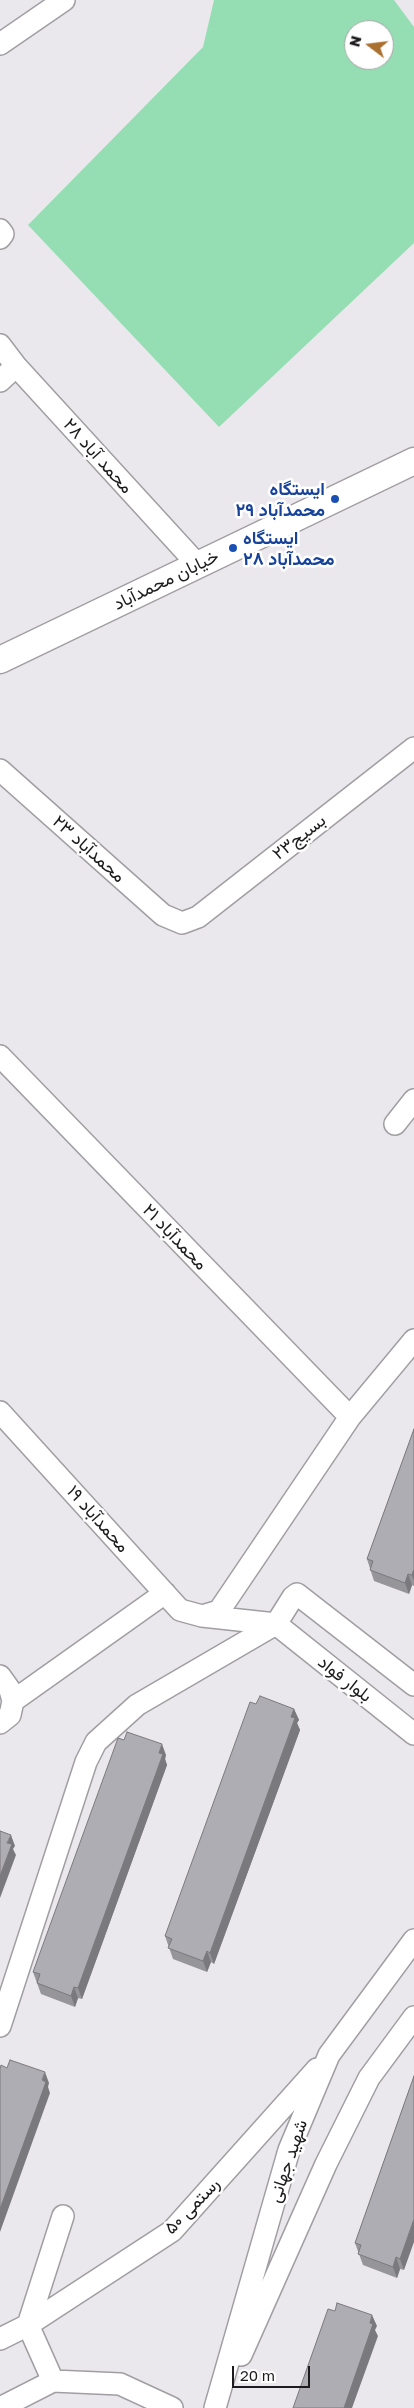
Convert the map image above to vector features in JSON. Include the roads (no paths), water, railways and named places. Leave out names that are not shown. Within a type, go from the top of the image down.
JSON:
[{"type":"street","points":[[0,44],[64,0]]},
{"type":"street","points":[[0,230],[3,234],[0,238]]},
{"type":"street","name":"محمد آباد ۲۸","points":[[0,345],[16,366],[198,565]]},
{"type":"street","points":[[0,381],[16,366]]},
{"type":"street","name":"خیابان محمدآباد","points":[[0,660],[414,462]]},
{"type":"street","name":"بسیج۲۳","points":[[182,923],[198,917],[414,748]]},
{"type":"street","name":"محمدآباد ۲۳","points":[[0,770],[163,914],[182,923]]},
{"type":"street","name":"محمدآباد ۲۱","points":[[0,1056],[350,1416]]},
{"type":"street","points":[[395,1124],[414,1100]]},
{"type":"street","points":[[202,1616],[219,1611],[350,1416],[414,1340]]},
{"type":"street","name":"محمدآباد ۱۹","points":[[0,1412],[180,1610],[202,1616],[276,1624]]},
{"type":"street","points":[[13,1701],[165,1593]]},
{"type":"street","points":[[0,2026],[81,1776],[96,1742],[137,1705],[276,1624],[293,1597],[297,1594],[414,1685]]},
{"type":"street","name":"بلوار فواد","points":[[276,1624],[414,1734]]},
{"type":"street","points":[[0,1676],[10,1690],[13,1701],[10,1715],[0,1722]]},
{"type":"street","name":"شهید جهانی","points":[[216,2408],[289,2150],[329,2055],[414,1940]]},
{"type":"street","name":"شهید جهانی","points":[[216,2408],[326,2164],[369,2078],[414,2017]]},
{"type":"street","name":"رستمی ۵۰","points":[[0,2339],[28,2325],[172,2230],[329,2055]]},
{"type":"street","points":[[53,2381],[28,2325],[63,2216]]},
{"type":"street","points":[[0,2408],[53,2381],[120,2384],[172,2408]]},
{"type":"place","name":"ایستگاه محمدآباد ۲۹","points":[[335,499]]},
{"type":"place","name":"ایستگاه محمدآباد ۲۸","points":[[233,548]]}]
